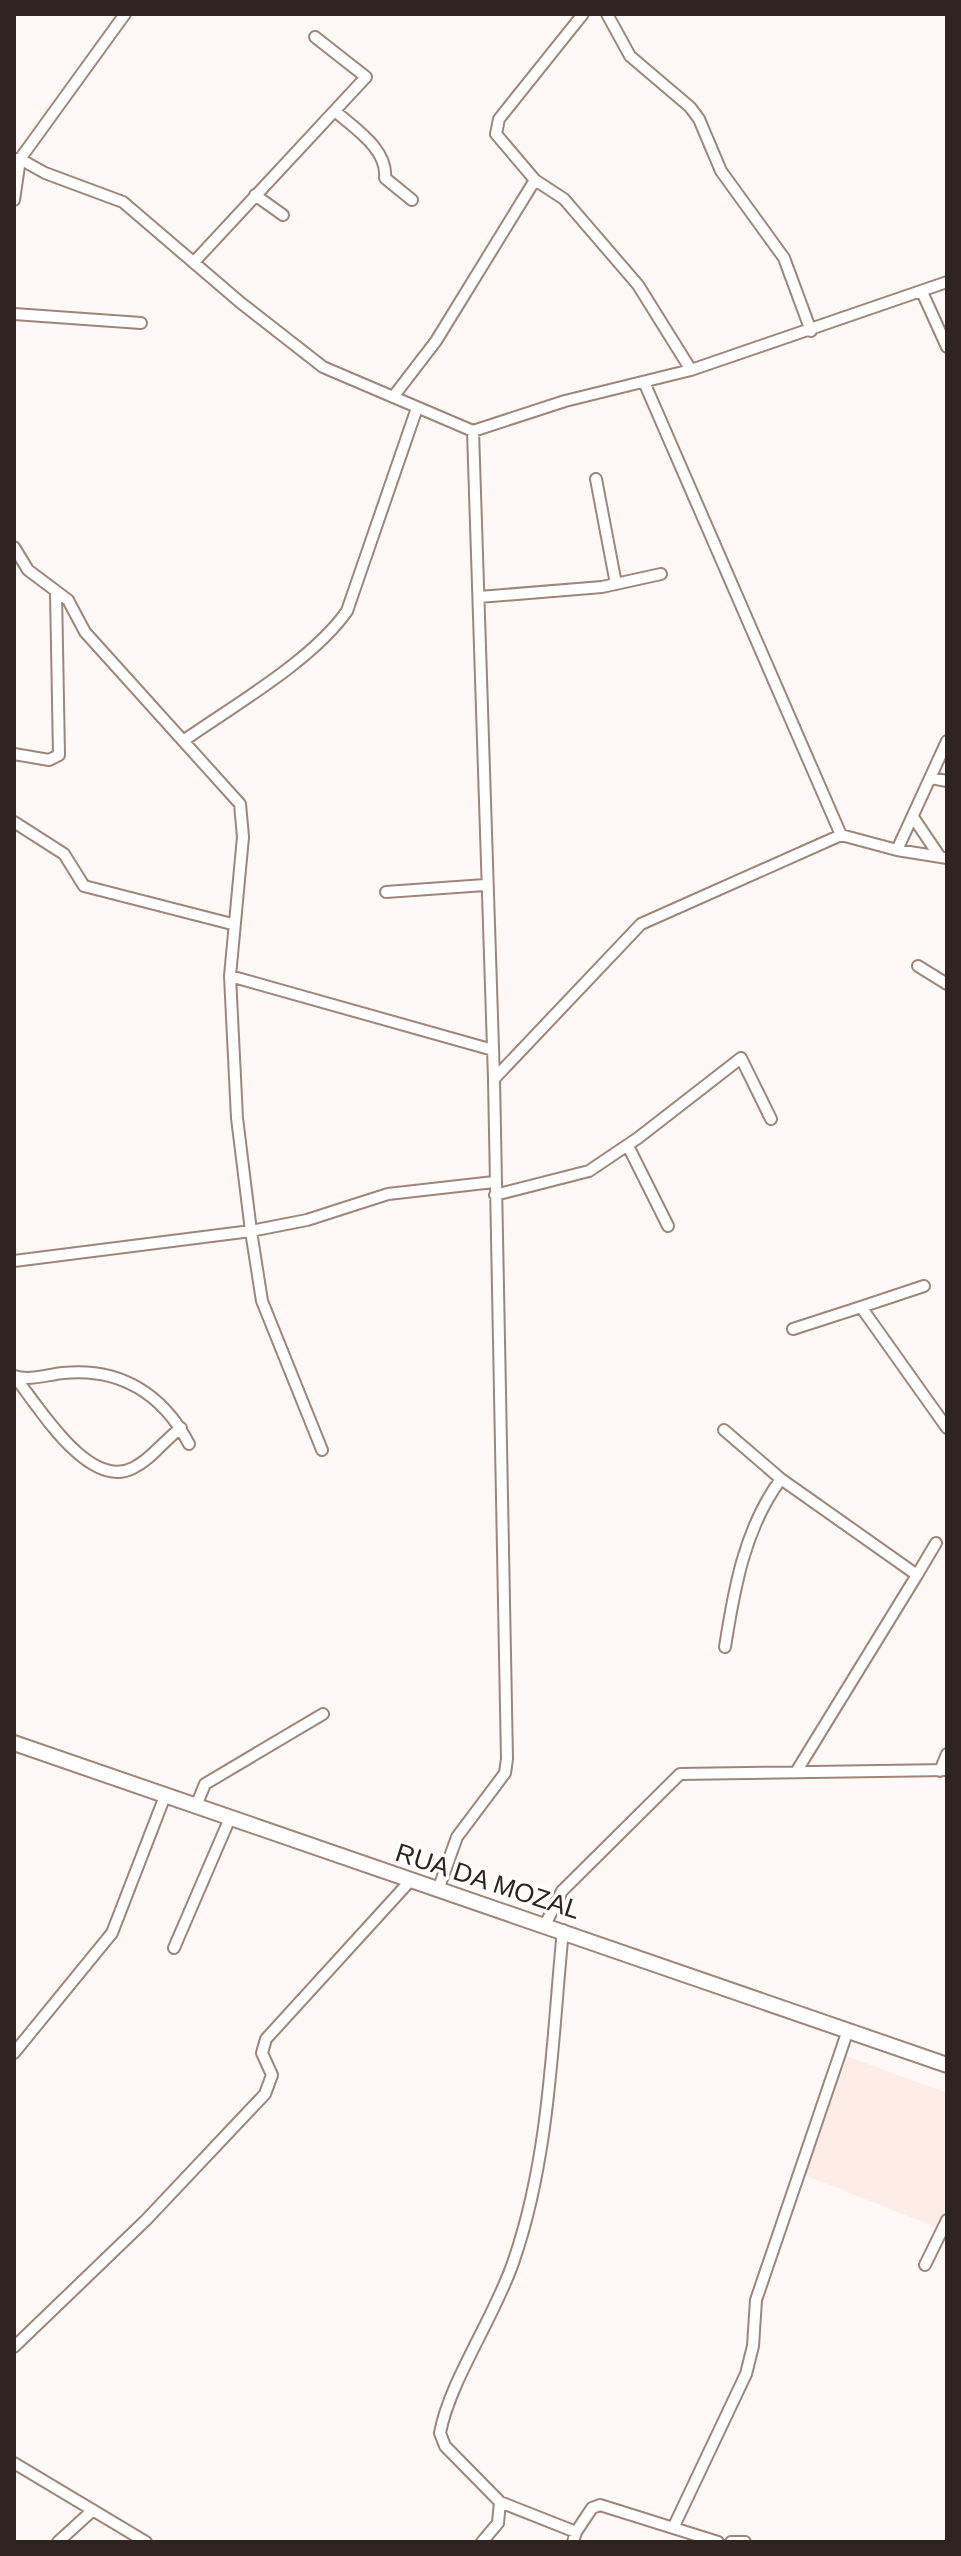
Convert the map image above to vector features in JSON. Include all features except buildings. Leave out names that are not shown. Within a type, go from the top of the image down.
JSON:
[{"type":"main road","name":"RUA DA MOZAL","points":[[14,1743],[947,2065]]},
{"type":"street","points":[[14,200],[17,159],[125,14]]},
{"type":"street","points":[[583,14],[499,119],[496,134],[535,180],[564,199],[638,285],[691,370]]},
{"type":"street","points":[[607,14],[630,56],[679,97],[699,119],[721,171],[784,258],[811,331]]},
{"type":"street","points":[[195,261],[366,74],[315,37]]},
{"type":"street","points":[[335,111],[381,154],[387,164],[385,178],[412,200]]},
{"type":"street","points":[[17,159],[45,173],[123,202],[241,303],[323,367],[473,431],[565,401],[691,370],[947,282]]},
{"type":"street","points":[[393,397],[436,341],[535,180]]},
{"type":"street","points":[[255,195],[283,215]]},
{"type":"street","points":[[922,292],[947,347]]},
{"type":"street","points":[[14,314],[141,323]]},
{"type":"street","points":[[644,382],[841,835]]},
{"type":"street","points":[[183,741],[311,650],[347,611],[417,408]]},
{"type":"street","points":[[438,1890],[457,1837],[505,1773],[507,1759],[494,1079],[485,885],[473,431]]},
{"type":"street","points":[[596,479],[616,584]]},
{"type":"street","points":[[14,547],[28,570],[68,600],[85,632],[240,804],[243,837],[232,924],[230,976],[237,1118],[251,1231],[262,1301],[322,1450]]},
{"type":"street","points":[[479,597],[616,584],[661,574]]},
{"type":"street","points":[[14,754],[49,760],[59,755],[56,592]]},
{"type":"street","points":[[897,850],[947,741]]},
{"type":"street","points":[[931,778],[947,781]]},
{"type":"street","points":[[913,817],[944,857]]},
{"type":"street","points":[[14,822],[64,854],[84,886],[232,924]]},
{"type":"street","points":[[494,1079],[641,924],[841,835],[897,850],[944,857]]},
{"type":"street","points":[[386,892],[485,885]]},
{"type":"street","points":[[918,966],[947,984]]},
{"type":"street","points":[[230,976],[493,1050]]},
{"type":"street","points":[[495,1195],[584,1173],[628,1146],[741,1058],[771,1119]]},
{"type":"street","points":[[628,1146],[668,1226]]},
{"type":"street","points":[[14,1261],[251,1231],[307,1220],[388,1194],[494,1182]]},
{"type":"street","points":[[793,1329],[924,1286]]},
{"type":"street","points":[[861,1307],[947,1428]]},
{"type":"street","points":[[14,1376],[92,1373],[127,1380],[158,1399],[181,1428],[189,1444]]},
{"type":"street","points":[[14,1376],[74,1450],[98,1470],[115,1474],[133,1468],[181,1428]]},
{"type":"street","points":[[724,1430],[781,1479],[917,1575]]},
{"type":"street","points":[[725,1647],[737,1573],[772,1492],[781,1479]]},
{"type":"street","points":[[796,1772],[936,1543]]},
{"type":"street","points":[[196,1806],[205,1784],[323,1714]]},
{"type":"street","points":[[545,1925],[562,1891],[680,1774],[943,1771],[947,1754]]},
{"type":"street","points":[[14,2053],[112,1933],[165,1796]]},
{"type":"street","points":[[174,1948],[230,1818]]},
{"type":"street","points":[[14,2347],[146,2220],[265,2094],[272,2075],[262,2053],[266,2039],[411,1880]]},
{"type":"street","points":[[563,1930],[541,2150],[532,2201],[509,2274],[440,2433],[445,2446],[500,2502],[574,2537],[592,2508],[600,2505],[718,2542]]},
{"type":"street","points":[[674,2526],[746,2374],[753,2346],[756,2300],[848,2030]]},
{"type":"street","points":[[925,2265],[947,2220]]},
{"type":"street","points":[[14,2463],[146,2542]]},
{"type":"street","points":[[482,2542],[498,2523],[500,2502]]},
{"type":"street","points":[[58,2542],[93,2510]]},
{"type":"street","points":[[731,2542],[745,2542]]},
{"type":"shaded area","points":[[846,2056],[947,2093],[947,2210],[938,2228],[805,2175]]}]
